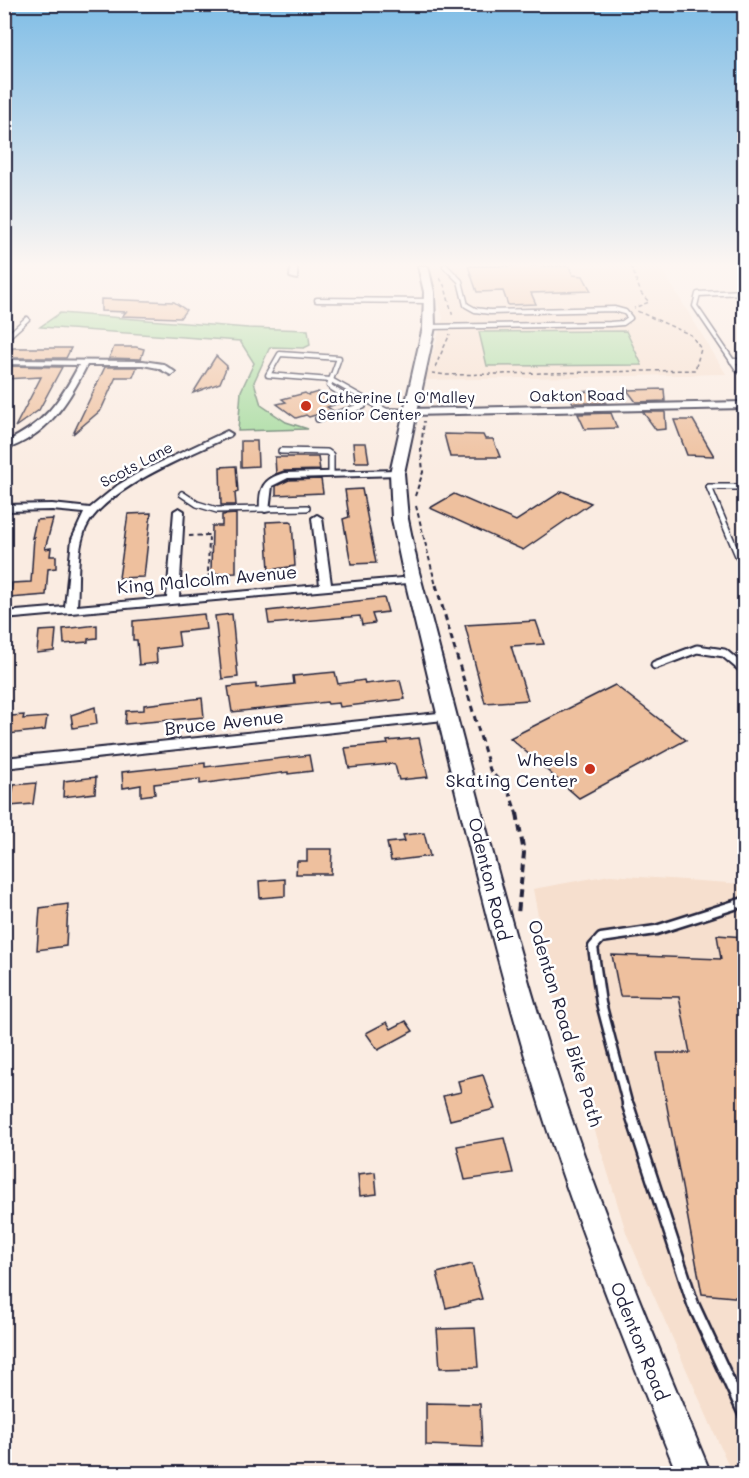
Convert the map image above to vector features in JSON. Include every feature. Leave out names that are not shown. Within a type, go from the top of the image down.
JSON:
[{"type":"street","name":"Odenton Road","points":[[428,335],[417,412],[397,473],[400,519],[414,580],[500,922],[545,1079],[616,1282],[694,1473]]},
{"type":"street","points":[[4,362],[143,363],[160,366],[171,372]]},
{"type":"street","points":[[4,447],[28,436],[44,425],[65,402],[84,363]]},
{"type":"street","name":"Oakton Road","points":[[417,412],[744,405]]},
{"type":"street","name":"Scots Lane","points":[[71,609],[79,531],[90,511],[117,489],[227,434]]},
{"type":"street","points":[[265,509],[266,484],[274,478],[286,475],[331,473],[397,473]]},
{"type":"street","points":[[4,508],[52,507],[90,511]]},
{"type":"street","points":[[173,600],[179,511]]},
{"type":"street","points":[[317,518],[326,587]]},
{"type":"street","name":"King Malcolm Avenue","points":[[4,616],[414,580]]},
{"type":"street","name":"Bruce Avenue","points":[[4,763],[448,716]]},
{"type":"lane","points":[[714,335],[742,371]]},
{"type":"lane","points":[[361,407],[329,386],[331,380],[339,358],[280,354],[268,375],[331,380],[386,411],[417,412]]},
{"type":"lane","points":[[732,361],[744,361]]},
{"type":"lane","points":[[318,419],[374,405]]},
{"type":"lane","points":[[281,451],[327,452],[331,455],[331,473]]},
{"type":"lane","points":[[744,488],[710,487],[739,558],[744,560]]},
{"type":"lane","points":[[182,494],[197,504],[217,510],[307,508]]},
{"type":"lane","points":[[655,665],[697,649],[724,653],[744,670]]},
{"type":"lane","points":[[744,902],[671,928],[633,937],[600,938],[593,947],[600,1003],[628,1106],[693,1304],[744,1414]]},
{"type":"path","name":"Odenton Road Bike Path","points":[[449,335],[427,383],[422,406],[417,412],[423,472],[415,493],[419,525],[487,761],[490,770],[510,794],[516,810],[524,853],[518,915]]},
{"type":"path","points":[[432,373],[446,375],[685,372],[695,370],[701,349],[691,335]]},
{"type":"path","points":[[178,536],[209,535],[208,575],[231,578],[231,583]]},
{"type":"shaded area","points":[[438,335],[702,335],[726,374],[425,380]]},
{"type":"shaded area","points":[[610,875],[744,884],[744,1473],[732,1473],[627,1235],[552,991],[533,889]]},
{"type":"green space","points":[[154,335],[309,335],[310,345],[304,348],[270,347],[254,382],[261,405],[286,422],[308,429],[238,431],[241,391],[254,363],[240,341]]},
{"type":"green space","points":[[480,335],[628,335],[642,365],[487,366]]},
{"type":"building","points":[[114,347],[144,349],[141,359],[109,358]]},
{"type":"building","points":[[13,348],[71,348],[66,358],[7,358]]},
{"type":"building","points":[[216,356],[227,366],[220,383],[193,393]]},
{"type":"building","points":[[4,366],[62,367],[39,410],[15,427],[41,377],[4,379]]},
{"type":"building","points":[[105,367],[137,367],[133,377],[116,377],[101,410],[73,434]]},
{"type":"building","points":[[664,389],[665,401],[636,402],[627,390]]},
{"type":"building","points":[[601,391],[606,403],[573,403],[568,392]]},
{"type":"building","name":"Catherine L. O'Malley Senior Center","points":[[318,392],[337,404],[327,407],[332,410],[309,417],[306,415],[296,418],[277,404],[286,402],[282,399]]},
{"type":"building","points":[[643,412],[665,412],[666,429],[656,430]]},
{"type":"building","points":[[611,413],[617,428],[585,429],[578,414]]},
{"type":"building","points":[[674,420],[693,420],[714,456],[687,455]]},
{"type":"building","points":[[444,434],[483,435],[485,439],[493,439],[500,457],[450,457]]},
{"type":"building","points":[[241,441],[257,441],[258,466],[241,467]]},
{"type":"building","points":[[353,443],[366,443],[369,462],[355,462]]},
{"type":"building","points":[[275,457],[318,457],[320,470],[284,471],[276,474]]},
{"type":"building","points":[[236,466],[238,492],[235,493],[236,505],[221,505],[220,467]]},
{"type":"building","points":[[321,479],[323,493],[276,495],[276,486],[289,480]]},
{"type":"building","points":[[362,489],[376,563],[351,564],[343,519],[349,517],[345,490]]},
{"type":"building","points":[[562,491],[591,503],[523,550],[430,508],[454,494],[516,521]]},
{"type":"building","points":[[151,513],[144,577],[119,578],[128,514]]},
{"type":"building","points":[[236,514],[236,573],[211,574],[212,526],[222,526],[222,515]]},
{"type":"building","points":[[53,519],[45,549],[51,548],[50,556],[56,556],[56,568],[48,569],[46,595],[10,598],[12,583],[31,582],[34,537],[32,538],[36,520]]},
{"type":"building","points":[[266,522],[292,522],[295,566],[269,570]]},
{"type":"building","points":[[384,598],[388,612],[372,614],[375,623],[362,625],[360,616],[269,624],[267,611]]},
{"type":"building","points":[[204,614],[206,629],[178,632],[180,646],[156,649],[157,663],[139,665],[137,640],[133,640],[133,621]]},
{"type":"building","points":[[232,614],[238,677],[222,679],[215,616]]},
{"type":"building","points":[[536,621],[544,644],[511,646],[528,700],[485,703],[465,625]]},
{"type":"building","points":[[97,625],[97,638],[88,639],[88,642],[64,644],[63,629]]},
{"type":"building","points":[[56,630],[54,651],[37,653],[39,631]]},
{"type":"building","points":[[335,672],[338,684],[364,680],[365,684],[400,680],[405,699],[340,707],[339,703],[328,704],[327,702],[232,712],[228,687],[256,684],[256,688],[294,684],[293,676]]},
{"type":"building","name":"Wheels Skating Center","points":[[615,685],[686,740],[579,798],[510,738]]},
{"type":"building","points":[[202,698],[204,717],[125,724],[126,711],[144,710],[144,705]]},
{"type":"building","points":[[95,707],[97,724],[73,728],[71,715]]},
{"type":"building","points":[[24,715],[23,719],[47,717],[45,730],[8,734],[11,716]]},
{"type":"building","points":[[419,738],[428,777],[399,780],[395,765],[391,764],[349,768],[345,748]]},
{"type":"building","points":[[309,755],[312,771],[200,784],[200,779],[154,784],[155,794],[141,796],[141,785],[123,788],[122,772],[205,763],[205,767]]},
{"type":"building","points":[[96,777],[95,793],[63,797],[64,781]]},
{"type":"building","points":[[36,783],[33,804],[10,806],[14,785]]},
{"type":"building","points":[[424,833],[430,856],[391,861],[387,843],[405,841],[403,835]]},
{"type":"building","points":[[307,849],[332,849],[331,874],[296,874],[297,861],[307,861]]},
{"type":"building","points":[[285,879],[285,896],[260,898],[259,881]]},
{"type":"building","points":[[68,904],[66,946],[37,950],[40,908]]},
{"type":"building","points":[[717,935],[744,937],[744,1298],[702,1294],[657,1053],[690,1053],[679,997],[620,996],[612,955],[721,959]]},
{"type":"building","points":[[406,1021],[413,1031],[378,1050],[366,1033],[387,1022],[391,1029]]},
{"type":"building","points":[[483,1075],[495,1109],[450,1120],[443,1096],[461,1092],[458,1081]]},
{"type":"building","points":[[504,1138],[513,1173],[465,1180],[457,1146]]},
{"type":"building","points":[[375,1172],[377,1194],[360,1196],[358,1174]]},
{"type":"building","points":[[472,1264],[482,1299],[446,1308],[437,1273]]},
{"type":"building","points":[[475,1328],[478,1367],[440,1368],[437,1329]]},
{"type":"building","points":[[426,1403],[480,1404],[482,1447],[426,1445]]},
{"type":"place","name":"Catherine L. O'Malley Senior Center","points":[[306,406]]},
{"type":"place","name":"Wheels Skating Center","points":[[590,769]]}]
